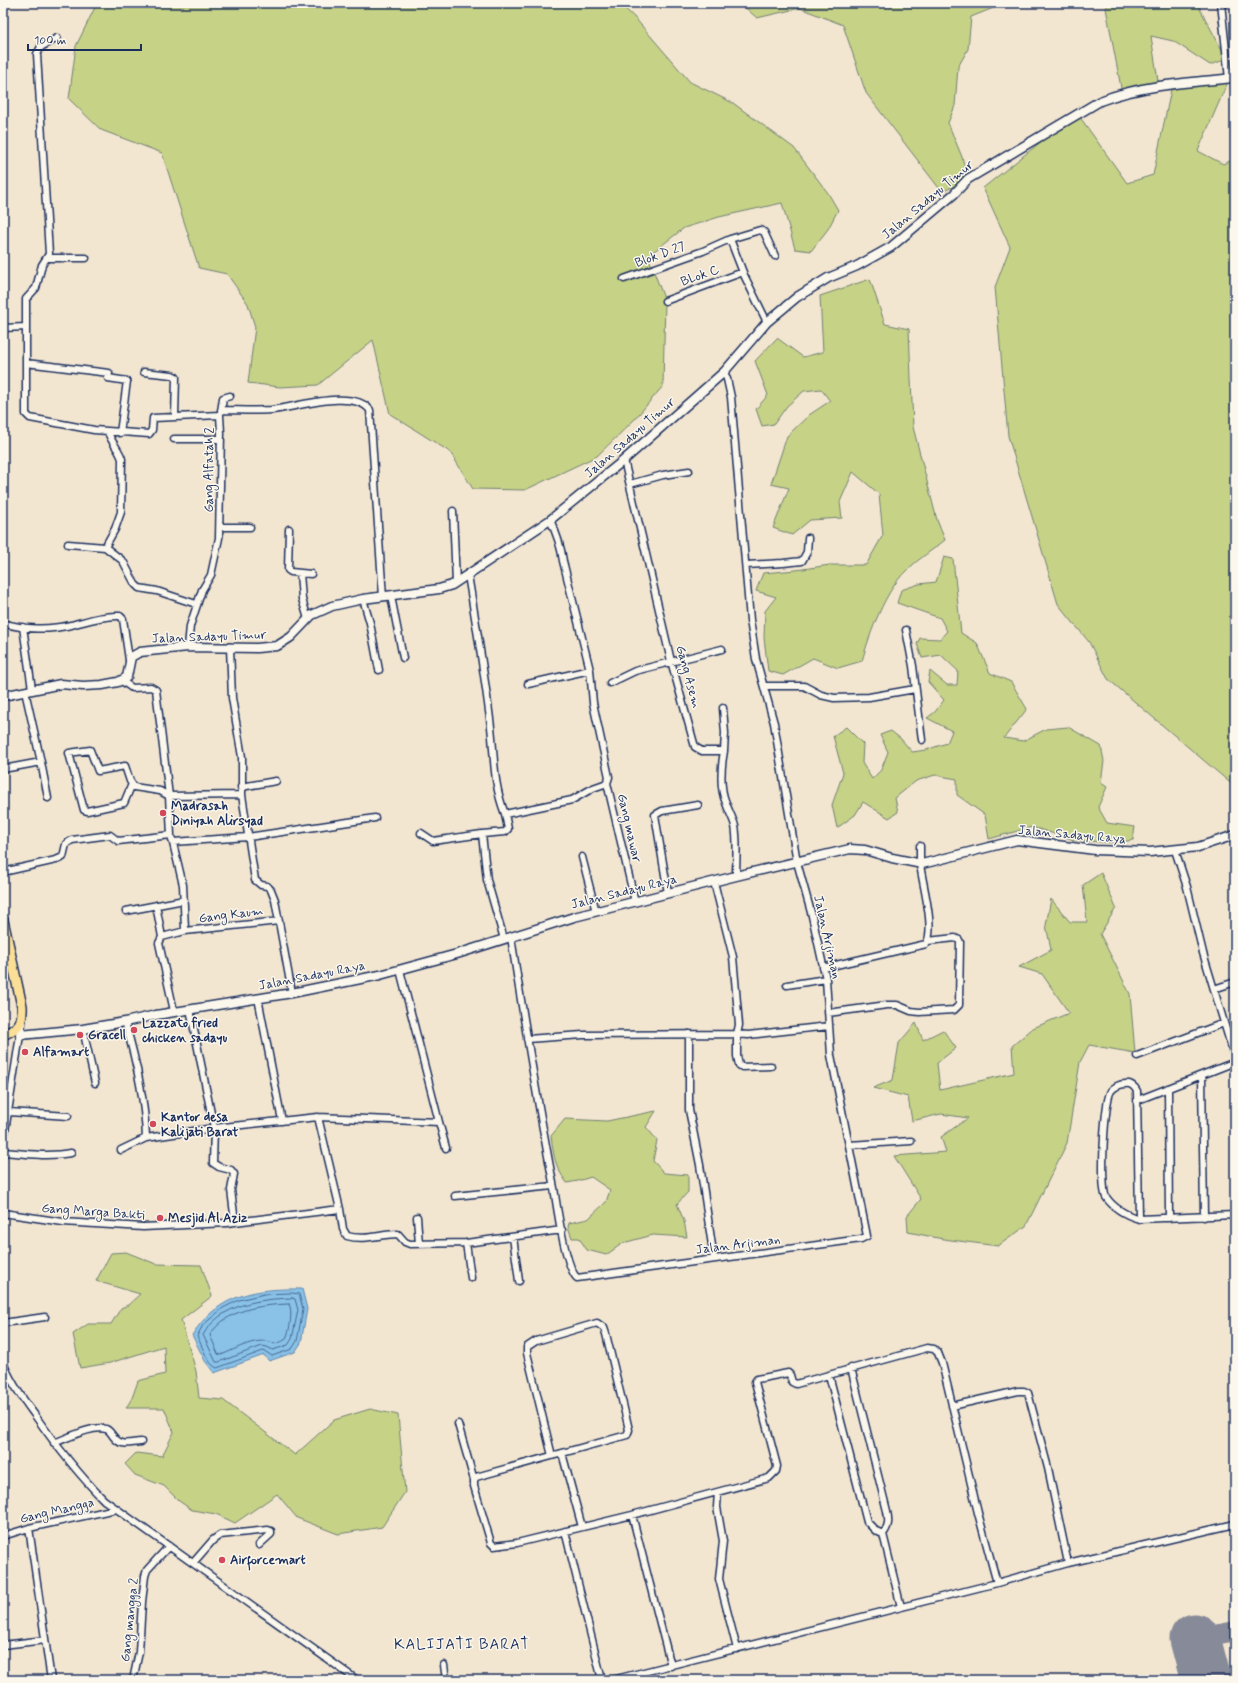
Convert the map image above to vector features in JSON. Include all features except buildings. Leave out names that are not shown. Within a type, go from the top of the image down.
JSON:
[{"type":"main road","points":[[3,920],[6,953],[22,1006],[21,1023],[12,1031],[3,1035]]},
{"type":"street","points":[[1221,3],[1232,78]]},
{"type":"street","points":[[57,38],[41,47],[37,54],[49,249],[48,258],[42,265],[36,288],[26,299],[26,363],[109,373],[108,378],[127,381],[120,433]]},
{"type":"street","name":"Jalan Sadayu Timur","points":[[129,660],[135,654],[140,652],[188,648],[270,648],[281,645],[318,611],[332,606],[387,596],[439,589],[456,583],[550,520],[624,460],[724,372],[778,311],[812,287],[876,256],[891,247],[954,194],[968,179],[1100,101],[1141,88],[1232,78]]},
{"type":"street","name":"Blok D 27","points":[[624,279],[758,230],[764,232],[775,256]]},
{"type":"street","points":[[730,239],[743,272],[767,322]]},
{"type":"street","points":[[48,258],[86,258]]},
{"type":"street","name":"BLok C","points":[[665,301],[743,272]]},
{"type":"street","points":[[3,328],[26,327]]},
{"type":"street","name":"Gang Alfatah 2","points":[[26,363],[25,395],[27,417],[108,432],[149,434],[152,430],[153,418],[220,413],[220,526],[212,574],[202,590],[196,604],[190,626],[188,648]]},
{"type":"street","points":[[144,372],[172,375],[176,377],[175,417]]},
{"type":"street","name":"Jalan Arjiman","points":[[482,834],[487,880],[508,938],[553,1186],[571,1271],[577,1278],[803,1248],[865,1238],[867,1232],[831,1055],[824,968],[797,862],[774,723],[756,659],[750,620],[731,397],[724,372]]},
{"type":"street","points":[[230,396],[223,398],[220,413],[272,410],[324,400],[355,402],[366,406],[370,410],[387,596],[403,658]]},
{"type":"street","points":[[105,547],[115,529],[121,512],[122,459],[120,453],[112,444],[108,432]]},
{"type":"street","points":[[174,439],[221,439]]},
{"type":"street","name":"Gang Asem","points":[[624,460],[671,661],[695,747],[702,751],[724,751]]},
{"type":"street","points":[[630,484],[663,475],[688,471]]},
{"type":"street","points":[[453,511],[456,583]]},
{"type":"street","name":"Gang mawar","points":[[550,520],[558,534],[562,561],[590,670],[593,703],[609,777],[607,783],[635,902]]},
{"type":"street","points":[[220,526],[250,527]]},
{"type":"street","points":[[289,529],[287,568],[289,571],[311,574]]},
{"type":"street","points":[[746,565],[783,563],[802,560],[807,552],[808,538]]},
{"type":"street","points":[[68,544],[105,547],[123,561],[135,584],[140,588],[157,591],[196,604]]},
{"type":"street","points":[[300,573],[302,599],[308,619]]},
{"type":"street","points":[[421,833],[433,841],[505,832],[508,829],[506,814],[494,771],[493,738],[468,575]]},
{"type":"street","points":[[363,600],[370,623],[379,670]]},
{"type":"street","points":[[3,623],[23,627],[46,627],[69,625],[101,617],[120,616],[123,619],[129,660],[127,677],[122,680],[90,686],[62,684],[3,696]]},
{"type":"street","points":[[23,627],[28,690],[48,798]]},
{"type":"street","points":[[906,630],[913,666],[922,740]]},
{"type":"street","points":[[230,648],[232,698],[242,757],[241,787],[255,880],[261,885],[268,886],[275,900],[292,993]]},
{"type":"street","points":[[610,683],[635,671],[722,649]]},
{"type":"street","points":[[528,684],[590,670]]},
{"type":"street","name":"Gang Kaum","points":[[122,680],[132,688],[151,687],[156,690],[169,796],[172,838],[183,885],[185,931]]},
{"type":"street","points":[[764,686],[804,686],[822,695],[834,698],[869,697],[915,688]]},
{"type":"street","points":[[723,708],[724,751],[721,783],[725,803],[732,816],[735,829],[736,876]]},
{"type":"street","points":[[132,784],[124,803],[87,812],[84,810],[69,753],[91,750],[96,769],[99,772],[125,766],[132,784],[137,788],[160,791],[169,796],[242,796]]},
{"type":"street","points":[[3,769],[41,762]]},
{"type":"street","points":[[241,787],[276,781]]},
{"type":"street","points":[[506,814],[572,800],[593,788],[607,783]]},
{"type":"street","points":[[668,893],[655,815],[662,811],[698,805]]},
{"type":"street","points":[[3,872],[56,860],[63,857],[66,844],[72,840],[110,835],[118,841],[172,838],[248,837],[375,818]]},
{"type":"street","name":"Jalan Sadayu Raya","points":[[20,1035],[83,1030],[190,1009],[292,993],[400,970],[574,917],[736,876],[856,849],[920,864],[931,863],[1017,840],[1120,852],[1175,850],[1208,845],[1235,835]]},
{"type":"street","points":[[920,846],[920,864],[928,916],[928,941]]},
{"type":"street","points":[[1175,850],[1235,1059]]},
{"type":"street","points":[[582,857],[596,912]]},
{"type":"street","points":[[714,882],[733,957],[738,1025],[737,1056],[739,1065],[742,1067],[771,1066]]},
{"type":"street","points":[[126,910],[184,900]]},
{"type":"street","points":[[156,905],[162,937],[159,943],[174,1012]]},
{"type":"street","name":"Gang Kaum","points":[[162,937],[185,931],[279,921]]},
{"type":"street","points":[[824,968],[922,946],[928,941],[955,938],[960,942],[959,1005],[954,1010],[920,1012],[893,1005],[828,1013]]},
{"type":"street","points":[[400,970],[438,1122],[446,1148]]},
{"type":"street","points":[[788,985],[826,979]]},
{"type":"street","points":[[1214,989],[1235,982]]},
{"type":"street","points":[[258,998],[282,1120]]},
{"type":"street","points":[[190,1009],[214,1128],[213,1163],[219,1167],[231,1170],[234,1174],[231,1190],[235,1222]]},
{"type":"street","points":[[125,1022],[138,1075],[146,1121],[146,1138]]},
{"type":"street","points":[[3,1144],[9,1112],[21,1023]]},
{"type":"street","points":[[1138,1056],[1224,1023]]},
{"type":"street","points":[[527,1039],[583,1035],[748,1035],[829,1026]]},
{"type":"street","points":[[83,1030],[95,1082]]},
{"type":"street","points":[[689,1034],[689,1110],[700,1165],[714,1259]]},
{"type":"street","points":[[1138,1100],[1235,1062]]},
{"type":"street","points":[[1202,1075],[1204,1217]]},
{"type":"street","points":[[1139,1219],[1138,1100],[1137,1091],[1131,1084],[1127,1083],[1119,1085],[1112,1090],[1106,1103],[1102,1183],[1105,1196],[1113,1206],[1128,1216],[1139,1219],[1235,1215]]},
{"type":"street","points":[[1168,1088],[1169,1218]]},
{"type":"street","points":[[9,1112],[68,1116]]},
{"type":"street","points":[[121,1150],[146,1138],[282,1120],[318,1117],[438,1122]]},
{"type":"street","points":[[318,1117],[340,1209],[343,1229],[347,1236],[354,1238],[368,1238],[398,1234],[407,1243],[466,1243],[562,1230]]},
{"type":"street","points":[[849,1145],[910,1141]]},
{"type":"street","points":[[3,1152],[33,1155],[58,1155],[71,1153]]},
{"type":"street","points":[[455,1196],[553,1186]]},
{"type":"street","name":"Gang Marga Bakti","points":[[3,1213],[62,1222],[143,1227],[235,1222],[340,1209]]},
{"type":"street","points":[[417,1217],[419,1244]]},
{"type":"street","points":[[513,1237],[519,1281]]},
{"type":"street","points":[[466,1243],[471,1278]]},
{"type":"street","points":[[3,1323],[45,1317]]},
{"type":"street","points":[[474,1480],[476,1477],[621,1437],[627,1435],[629,1430],[606,1334],[604,1328],[597,1323],[536,1341],[527,1347],[527,1353],[552,1456]]},
{"type":"street","points":[[458,1424],[489,1538],[494,1546],[517,1543],[632,1515],[769,1478],[776,1471],[777,1466],[756,1380],[788,1373],[792,1382],[796,1384],[927,1348],[934,1348],[940,1357],[978,1513],[997,1583]]},
{"type":"street","points":[[3,1362],[18,1392],[54,1443],[89,1485],[116,1509],[357,1680]]},
{"type":"street","points":[[852,1368],[887,1511],[888,1525],[882,1534],[901,1607]]},
{"type":"street","points":[[828,1375],[867,1522],[876,1531],[882,1534]]},
{"type":"street","points":[[952,1406],[1018,1391],[1028,1393],[1048,1468],[1068,1563]]},
{"type":"street","points":[[54,1443],[85,1431],[102,1429],[109,1431],[121,1444],[141,1442]]},
{"type":"street","points":[[562,1453],[582,1527]]},
{"type":"street","points":[[718,1492],[718,1507],[723,1541],[719,1579],[737,1649]]},
{"type":"street","name":"Gang Mangga","points":[[3,1536],[29,1528],[116,1509]]},
{"type":"street","points":[[632,1515],[671,1666]]},
{"type":"street","points":[[612,1680],[997,1583],[1068,1563],[1235,1524]]},
{"type":"street","points":[[29,1528],[51,1680]]},
{"type":"street","points":[[193,1563],[213,1540],[220,1535],[268,1530],[271,1531],[271,1534],[259,1546]]},
{"type":"street","points":[[565,1531],[602,1680]]},
{"type":"street","name":"Gang mangga 2","points":[[133,1680],[139,1652],[143,1589],[147,1570],[169,1546]]},
{"type":"street","points":[[3,1645],[45,1640]]},
{"type":"street","points":[[444,1665],[446,1680]]},
{"type":"green space","points":[[97,3],[619,3],[635,18],[690,82],[733,103],[794,148],[828,193],[838,210],[828,229],[811,251],[795,249],[782,203],[719,217],[684,228],[648,256],[665,301],[663,386],[634,420],[597,456],[525,490],[473,489],[450,452],[390,414],[373,340],[318,385],[280,387],[248,383],[255,327],[248,304],[227,274],[199,268],[162,153],[101,130],[69,99],[76,46]]},
{"type":"green space","points":[[740,3],[1006,3],[971,17],[968,49],[958,67],[955,106],[948,123],[962,157],[968,179],[942,192],[866,93],[843,25],[800,8],[757,18]]},
{"type":"green space","points":[[1105,3],[1199,3],[1200,9],[1227,59],[1210,65],[1173,41],[1151,36],[1159,87],[1122,93]]},
{"type":"green space","points":[[1229,79],[1198,151],[1223,164],[1235,159],[1235,787],[1108,679],[1089,642],[1058,604],[1008,436],[995,287],[1010,247],[983,188],[1077,113],[1127,183],[1153,175],[1172,85]]},
{"type":"green space","points":[[870,279],[885,324],[909,329],[913,427],[937,520],[945,540],[920,559],[898,579],[879,613],[862,661],[838,668],[813,658],[783,675],[768,671],[764,638],[765,611],[776,597],[756,591],[763,573],[830,565],[866,565],[883,535],[879,494],[853,472],[840,502],[842,518],[810,520],[792,535],[773,528],[789,488],[771,484],[787,436],[809,415],[830,401],[821,389],[804,391],[787,406],[774,424],[762,426],[756,409],[768,395],[755,361],[777,338],[803,357],[823,352],[820,296]]},
{"type":"green space","points":[[944,557],[953,559],[961,633],[977,643],[990,673],[1011,682],[1027,709],[1004,738],[1023,741],[1046,729],[1068,727],[1101,746],[1104,761],[1101,783],[1107,787],[1098,807],[1107,823],[1135,827],[1133,840],[1116,843],[1074,840],[1032,827],[989,839],[985,815],[957,795],[957,779],[935,775],[916,781],[895,798],[898,812],[889,818],[863,802],[855,815],[837,828],[832,805],[843,773],[833,736],[846,727],[863,744],[862,763],[872,779],[881,770],[888,752],[880,735],[891,731],[901,739],[912,752],[926,750],[947,743],[952,731],[927,718],[935,712],[944,700],[928,682],[930,671],[947,685],[957,685],[958,671],[941,655],[922,658],[917,644],[920,638],[940,639],[947,631],[940,618],[897,603],[901,590],[919,584],[936,582]]},
{"type":"green space","points":[[1101,873],[1116,908],[1100,934],[1130,994],[1135,1053],[1089,1045],[1080,1062],[1067,1143],[1026,1226],[998,1246],[943,1239],[908,1232],[907,1216],[921,1199],[894,1156],[946,1152],[941,1137],[968,1118],[941,1114],[912,1121],[908,1097],[873,1088],[893,1080],[899,1043],[916,1023],[923,1040],[943,1030],[956,1048],[937,1063],[940,1090],[1014,1073],[1012,1046],[1033,1028],[1069,1013],[1042,974],[1019,967],[1051,950],[1046,925],[1051,899],[1070,922],[1087,922],[1083,885]]},
{"type":"green space","points":[[656,1111],[646,1127],[657,1140],[653,1161],[664,1173],[688,1175],[688,1192],[677,1204],[684,1221],[687,1237],[653,1235],[623,1243],[606,1255],[587,1250],[579,1238],[572,1238],[568,1227],[569,1223],[588,1219],[606,1202],[610,1190],[591,1177],[567,1183],[559,1171],[555,1161],[551,1136],[565,1119],[607,1121]]},
{"type":"green space","points":[[126,1252],[156,1264],[201,1265],[212,1296],[181,1320],[196,1371],[199,1398],[223,1400],[295,1455],[334,1420],[370,1409],[398,1415],[405,1492],[382,1527],[338,1534],[297,1518],[277,1494],[235,1523],[216,1514],[192,1510],[179,1501],[164,1486],[135,1475],[125,1464],[136,1453],[162,1456],[174,1432],[164,1408],[126,1408],[132,1398],[138,1381],[165,1374],[164,1346],[110,1363],[80,1368],[73,1334],[88,1324],[111,1324],[121,1308],[128,1305],[140,1294],[96,1281],[111,1253]]},
{"type":"water","points":[[302,1289],[307,1309],[301,1343],[295,1352],[269,1361],[264,1355],[214,1373],[205,1361],[192,1335],[214,1310],[240,1296],[254,1292]]},
{"type":"taxiway","points":[[1195,1639],[1235,1631]]},
{"type":"runway","points":[[1195,1639],[1206,1680]]},
{"type":"place","name":"Madrasah Diniyah Alirsyad","points":[[163,813]]},
{"type":"place","name":"Lazzato fried chicken sadayu","points":[[134,1030]]},
{"type":"place","name":"Gracell","points":[[80,1035]]},
{"type":"place","name":"Alfamart","points":[[25,1052]]},
{"type":"place","name":"Kantor desa Kalijati Barat","points":[[153,1124]]},
{"type":"place","name":"Mesjid Al Aziz","points":[[160,1218]]},
{"type":"place","name":"Airforcemart","points":[[222,1560]]},
{"type":"district","name":"KALIJATI BARAT","points":[[462,1645]]}]
